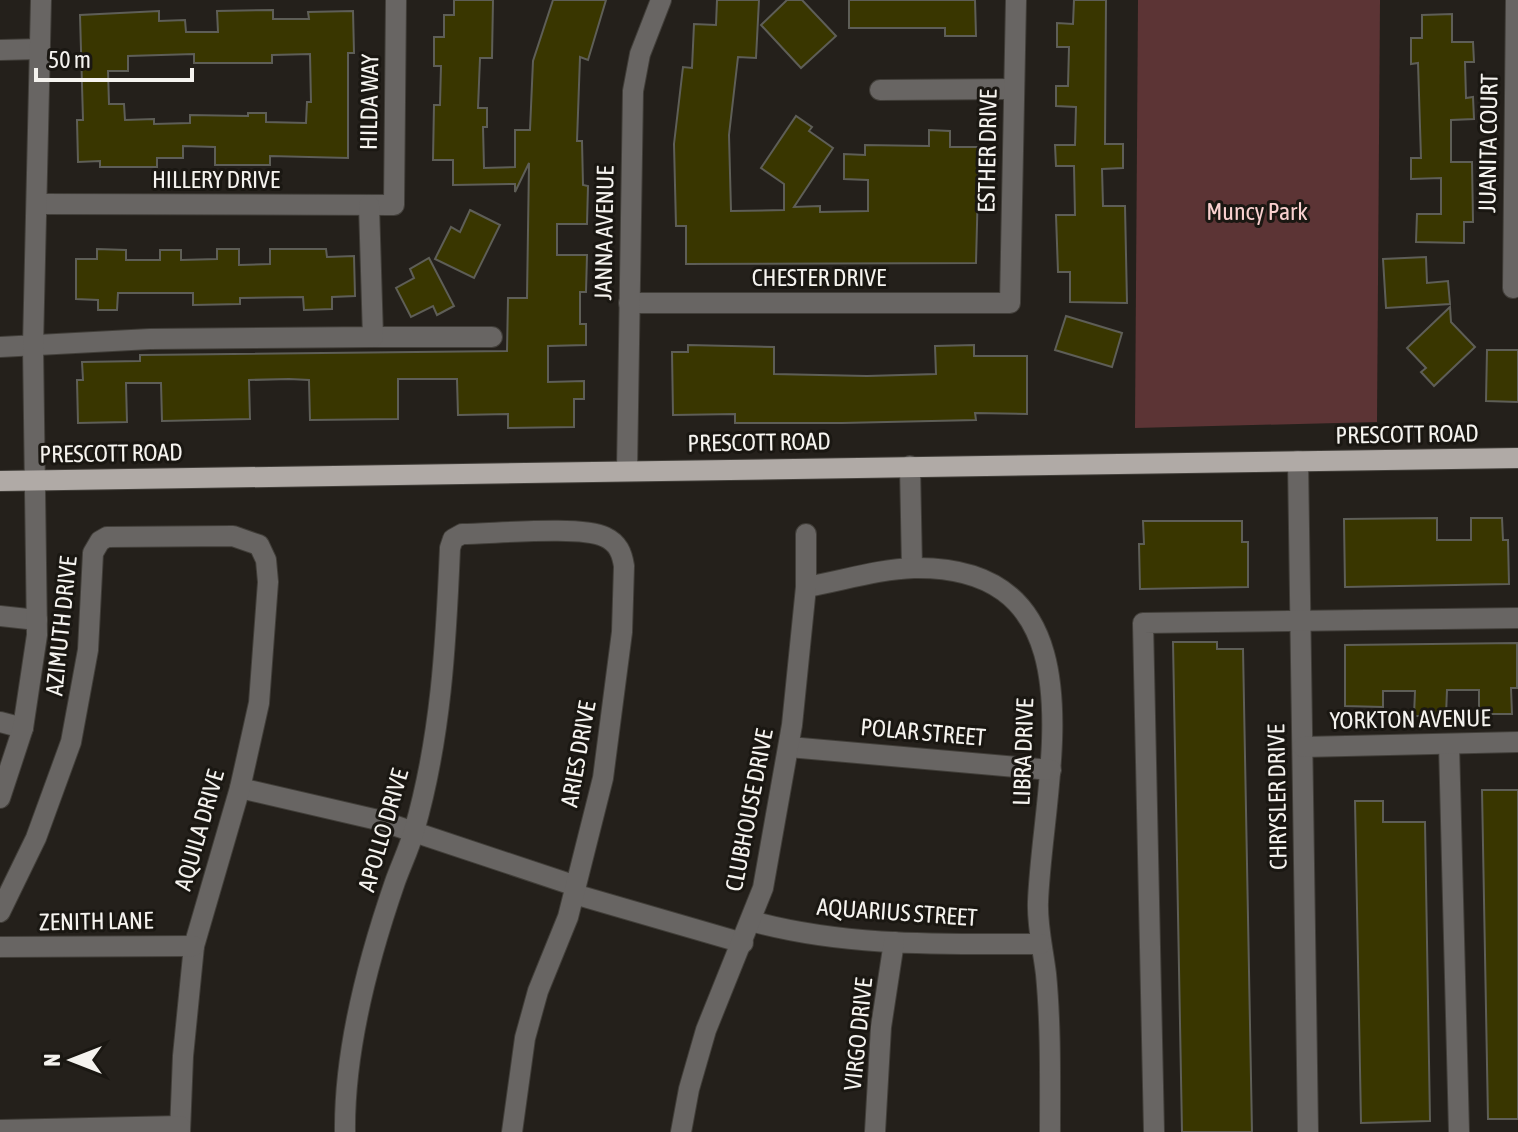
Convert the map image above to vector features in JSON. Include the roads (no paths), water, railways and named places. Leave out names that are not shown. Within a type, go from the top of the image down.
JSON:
[{"type":"main road","name":"PRESCOTT ROAD","points":[[0,481],[1518,458]]},
{"type":"street","points":[[0,798],[23,728],[31,687],[37,620],[33,346],[39,204],[41,0]]},
{"type":"street","name":"HILDA WAY","points":[[394,205],[396,0]]},
{"type":"street","name":"JANNA AVENUE","points":[[627,471],[633,91],[640,54],[661,0]]},
{"type":"street","name":"ESTHER DRIVE","points":[[1010,303],[1016,0]]},
{"type":"street","name":"JUANITA COURT","points":[[1513,288],[1516,0]]},
{"type":"street","points":[[0,50],[40,49]]},
{"type":"street","points":[[880,90],[1014,89]]},
{"type":"street","name":"HILLERY DRIVE","points":[[39,204],[394,205]]},
{"type":"street","points":[[369,205],[373,337]]},
{"type":"street","name":"CHESTER DRIVE","points":[[629,303],[1010,303]]},
{"type":"street","points":[[0,347],[150,339],[492,337]]},
{"type":"street","name":"CHRYSLER DRIVE","points":[[1298,461],[1308,1132]]},
{"type":"street","points":[[910,466],[912,568]]},
{"type":"street","name":"ARIES DRIVE","points":[[453,539],[462,534],[591,532],[614,542],[622,551],[622,632],[612,732],[575,890],[525,1038],[512,1132]]},
{"type":"street","name":"CLUBHOUSE DRIVE","points":[[681,1132],[689,1089],[706,1030],[763,888],[789,747],[806,587],[806,534]]},
{"type":"street","name":"AZIMUTH DRIVE","points":[[0,912],[36,838],[71,742],[84,691],[91,564],[98,543],[107,537],[233,536],[259,545]]},
{"type":"street","name":"APOLLO DRIVE","points":[[345,1132],[356,1022],[394,884],[414,832],[439,711],[453,539]]},
{"type":"street","name":"AQUILA DRIVE","points":[[180,1129],[194,946],[240,788],[259,703],[268,582],[266,560],[259,545]]},
{"type":"street","name":"LIBRA DRIVE","points":[[806,587],[912,568],[958,571],[978,577],[1000,590],[1030,619],[1041,640],[1048,659],[1052,695],[1051,770],[1040,874],[1050,1132]]},
{"type":"street","points":[[0,616],[37,620]]},
{"type":"street","points":[[1154,1132],[1143,623],[1518,618]]},
{"type":"street","points":[[0,722],[23,728]]},
{"type":"street","name":"YORKTON AVENUE","points":[[1303,747],[1518,742]]},
{"type":"street","points":[[1449,744],[1459,1132]]},
{"type":"street","name":"POLAR STREET","points":[[789,747],[1051,770]]},
{"type":"street","points":[[240,788],[378,820],[575,890],[743,943]]},
{"type":"street","name":"AQUARIUS STREET","points":[[751,921],[786,930],[894,942],[1041,944]]},
{"type":"street","name":"VIRGO DRIVE","points":[[875,1132],[881,1027],[894,942]]},
{"type":"street","name":"ZENITH LANE","points":[[0,947],[194,946]]},
{"type":"street","points":[[0,1130],[180,1129]]},
{"type":"park label","name":"Muncy Park","points":[[1257,211]]}]
